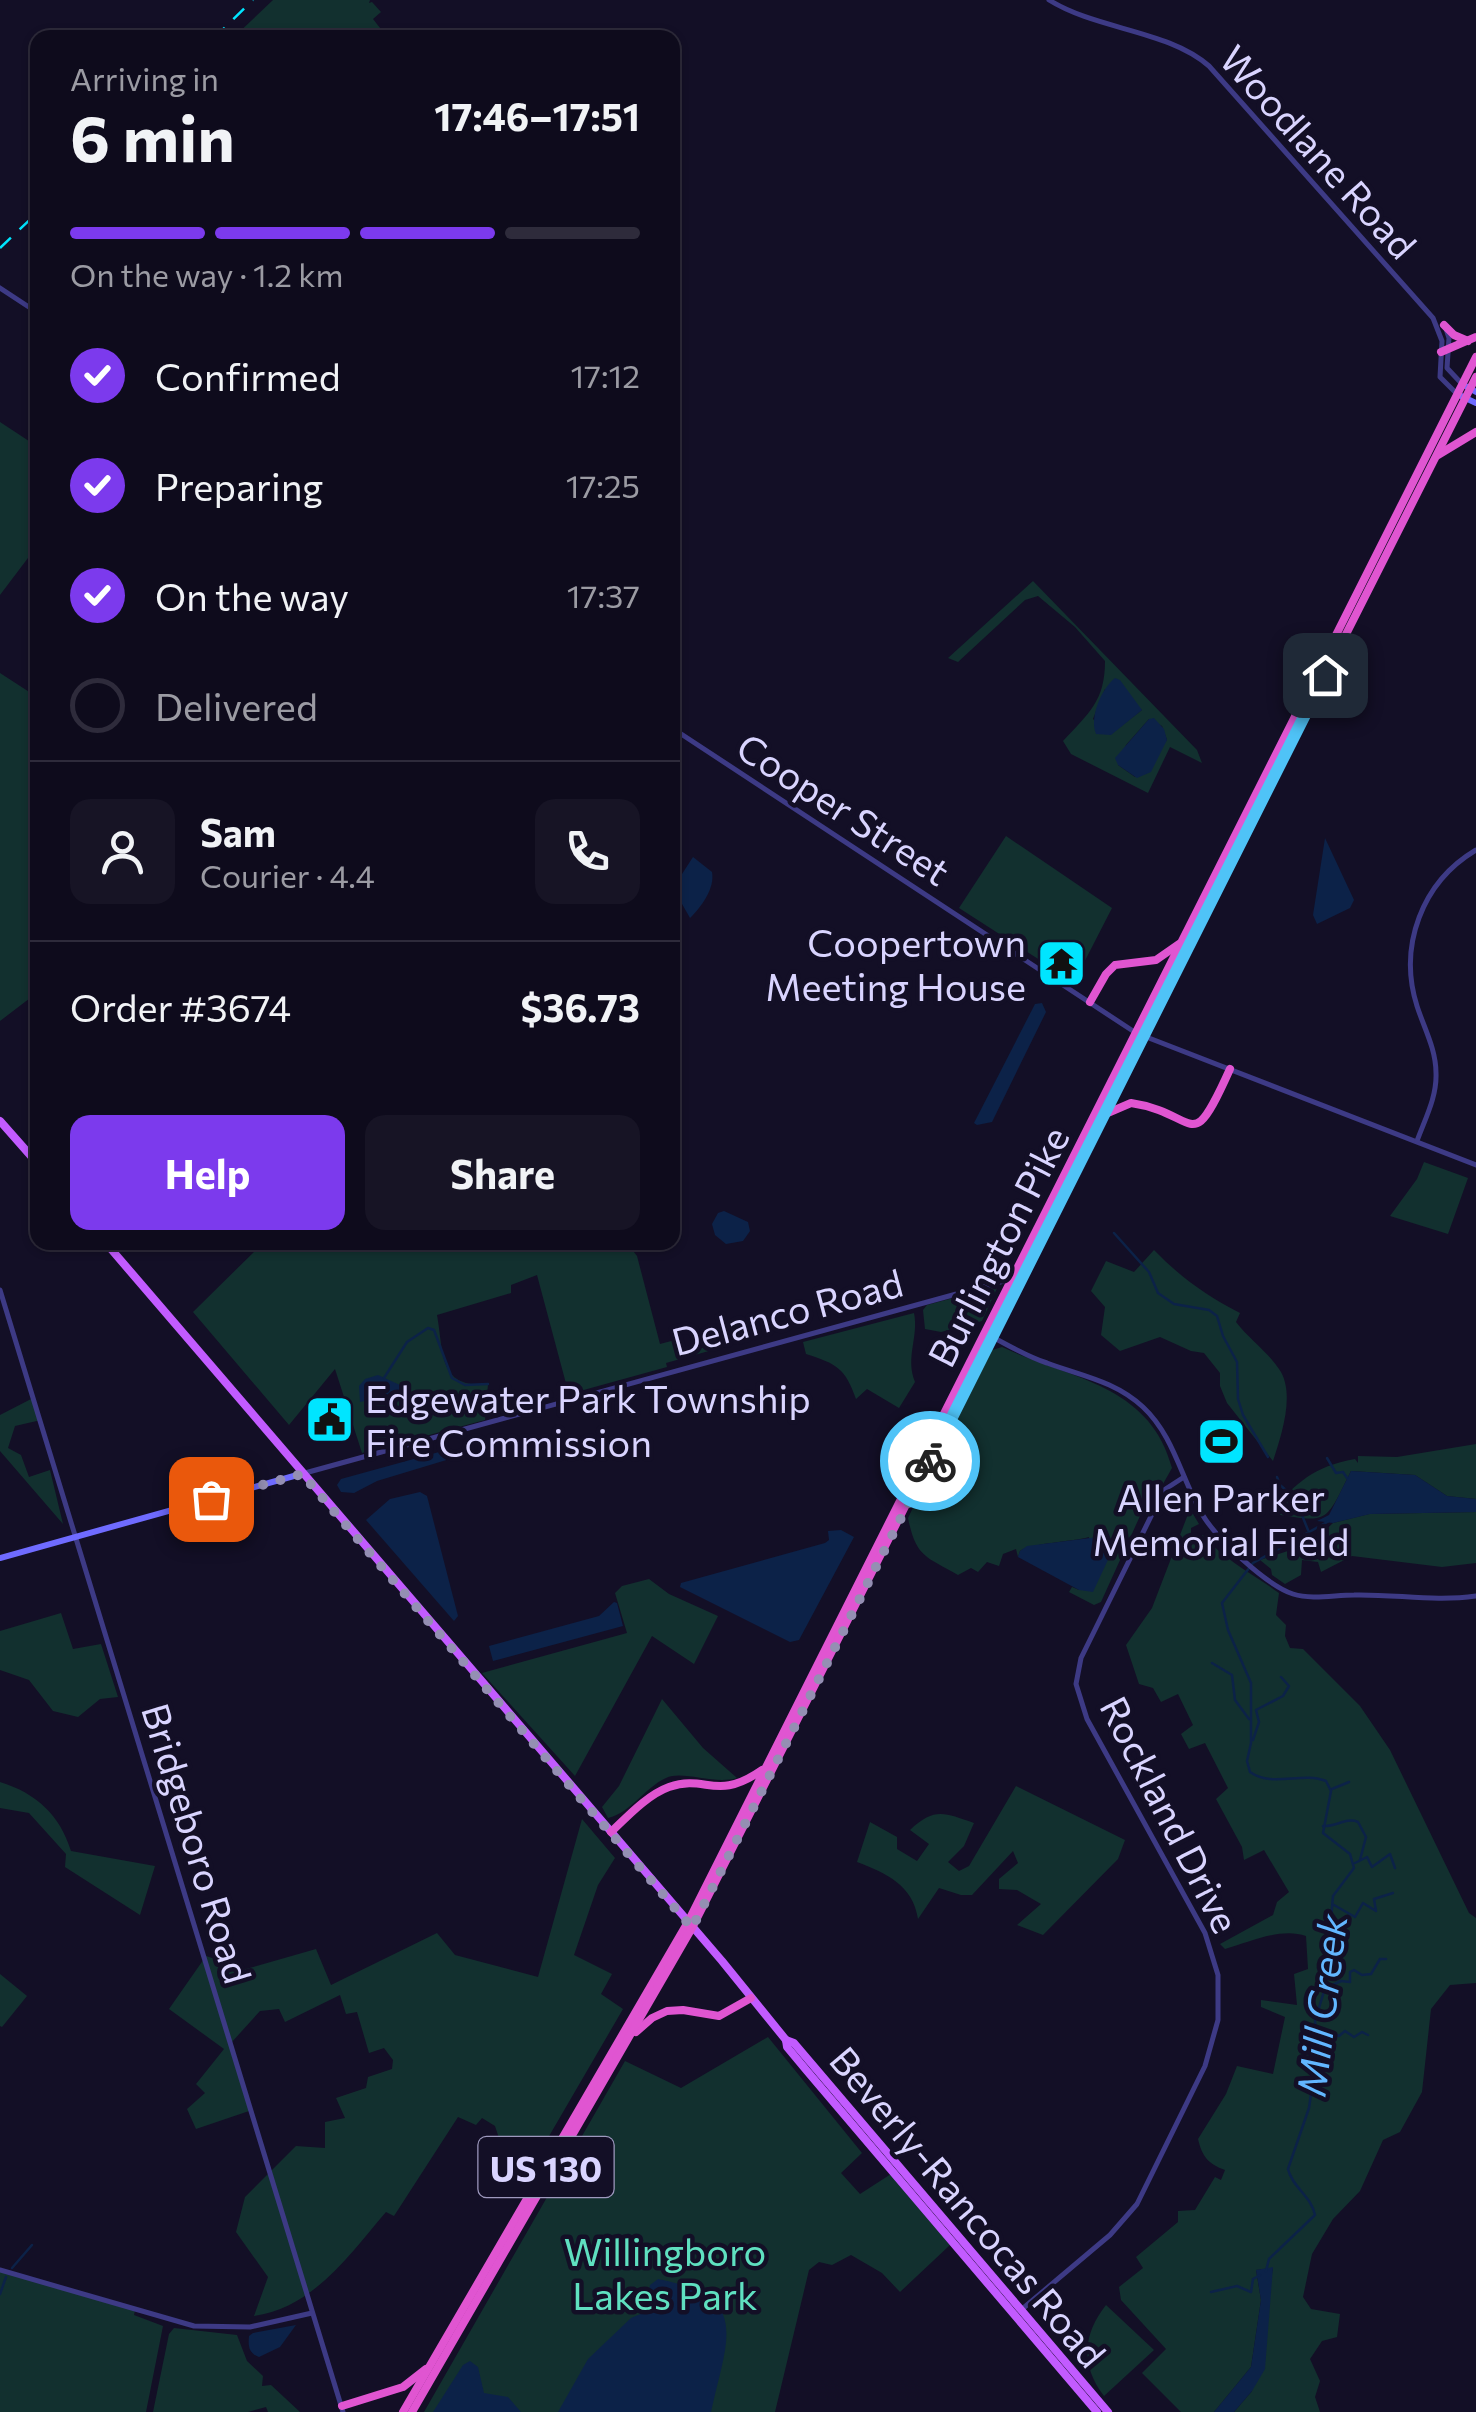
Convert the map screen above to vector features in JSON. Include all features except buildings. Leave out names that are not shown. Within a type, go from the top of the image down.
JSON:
[{"type":"highway","points":[[1444,325],[1454,335],[1472,339]]},
{"type":"highway","points":[[1445,350],[1472,339]]},
{"type":"highway","name":"Burlington Pike","points":[[412,2412],[629,2038],[690,1925],[988,1335],[1012,1280],[1434,458],[1466,391],[1476,357]]},
{"type":"highway","name":"Burlington Pike","points":[[403,2412],[690,1925],[766,1767],[1103,1115],[1182,941],[1476,377]]},
{"type":"highway","points":[[1434,458],[1476,432]]},
{"type":"highway","points":[[1090,1002],[1115,966],[1156,960],[1182,941]]},
{"type":"highway","points":[[1103,1115],[1132,1103],[1187,1124],[1199,1123],[1208,1116],[1230,1069]]},
{"type":"highway","points":[[610,1832],[663,1790],[678,1785],[732,1786],[766,1767]]},
{"type":"highway","points":[[629,2038],[667,2011],[720,2016],[751,1998]]},
{"type":"highway","points":[[343,2409],[402,2387],[430,2366]]},
{"type":"main road","points":[[1466,391],[1476,403]]},
{"type":"main road","points":[[0,1121],[30,1155]]},
{"type":"main road","name":"Beverly-Rancocas Road","points":[[112,1250],[690,1925],[786,2040],[787,2048],[807,2072],[1108,2412]]},
{"type":"main road","name":"Delanco Road","points":[[0,1558],[302,1474]]},
{"type":"main road","name":"Beverly-Rancocas Road","points":[[1018,2312],[1097,2412]]},
{"type":"street","name":"Woodlane Road","points":[[1049,0],[1072,12],[1178,47],[1202,60],[1427,311],[1444,325],[1449,338],[1445,350]]},
{"type":"street","points":[[0,288],[30,308]]},
{"type":"street","name":"Woodlane Road","points":[[1427,311],[1441,333],[1447,368],[1466,391]]},
{"type":"street","name":"Cooper Street","points":[[680,733],[1139,1034],[1476,1165]]},
{"type":"street","points":[[1416,1142],[1435,1091],[1436,1074],[1434,1054],[1412,986],[1414,932],[1438,882],[1452,866],[1476,850]]},
{"type":"street","name":"Delanco Road","points":[[302,1474],[1012,1280]]},
{"type":"street","name":"Bridgeboro Road","points":[[0,1290],[343,2409]]},
{"type":"street","points":[[988,1335],[1045,1363],[1099,1379],[1132,1398],[1165,1433],[1210,1526],[1284,1590],[1301,1595],[1434,1600],[1476,1596]]},
{"type":"street","name":"Rockland Drive","points":[[1018,2312],[1110,2235],[1131,2212],[1205,2066],[1216,2031],[1219,1984],[1208,1940],[1087,1720],[1076,1684],[1084,1650],[1164,1490],[1184,1477]]},
{"type":"street","points":[[0,2270],[194,2326],[250,2327],[313,2313]]},
{"type":"green space","points":[[273,0],[370,0],[381,12],[373,19],[382,30],[241,30]]},
{"type":"green space","points":[[0,422],[30,442],[30,555],[0,595]]},
{"type":"green space","points":[[1033,581],[1197,750],[1202,763],[1170,747],[1148,793],[1071,754],[1063,741],[1099,697],[1105,661],[1075,627],[1038,596],[1025,600],[958,662],[948,658]],"holes":[[[1105,689],[1142,710],[1111,734],[1093,719]],[[1149,719],[1162,726],[1167,740],[1135,777],[1118,765],[1126,745]]]},
{"type":"green space","points":[[0,673],[30,692],[30,998],[0,1021]]},
{"type":"green space","points":[[1006,836],[1112,908],[1074,982],[959,908]]},
{"type":"green space","points":[[1424,1162],[1468,1178],[1448,1234],[1390,1216],[1417,1179]]},
{"type":"green space","points":[[256,1250],[632,1250],[660,1344],[675,1340],[679,1354],[715,1344],[716,1349],[666,1363],[667,1367],[568,1391],[537,1275],[511,1285],[511,1293],[437,1315],[446,1366],[460,1381],[488,1384],[485,1420],[362,1453],[335,1369],[289,1425],[193,1312]]},
{"type":"green space","points":[[1154,1250],[1194,1285],[1240,1313],[1236,1322],[1279,1369],[1287,1402],[1273,1461],[1227,1403],[1220,1373],[1204,1353],[1160,1337],[1120,1351],[1101,1335],[1105,1307],[1091,1291],[1106,1261],[1134,1272]]},
{"type":"green space","points":[[998,1286],[982,1321],[941,1332],[925,1329],[923,1310],[927,1305]]},
{"type":"green space","points":[[914,1313],[911,1364],[915,1382],[899,1408],[867,1389],[856,1399],[839,1369],[806,1354],[803,1342]]},
{"type":"green space","points":[[1002,1347],[1080,1377],[1126,1401],[1146,1418],[1161,1440],[1172,1468],[1150,1507],[1145,1505],[1101,1602],[1094,1605],[1069,1592],[1072,1587],[1079,1590],[1089,1537],[1033,1546],[1020,1551],[1018,1557],[1016,1549],[1003,1554],[999,1566],[987,1562],[978,1572],[971,1568],[958,1575],[930,1559],[915,1541],[908,1518],[983,1364],[992,1350]]},
{"type":"green space","points":[[33,1398],[41,1420],[15,1426],[8,1448],[21,1455],[29,1477],[50,1470],[63,1524],[0,1451],[0,1415]]},
{"type":"green space","points":[[1476,1444],[1476,1499],[1447,1496],[1415,1475],[1351,1471],[1323,1516],[1304,1518],[1269,1513],[1307,1477],[1340,1462],[1355,1459],[1358,1463],[1358,1456],[1397,1457]]},
{"type":"green space","points":[[1190,1509],[1199,1524],[1191,1528],[1191,1538],[1203,1535],[1229,1559],[1279,1593],[1276,1615],[1286,1625],[1290,1648],[1303,1649],[1360,1706],[1390,1750],[1469,1913],[1476,1918],[1476,1983],[1450,1985],[1431,2009],[1422,2092],[1400,2132],[1383,2140],[1360,2191],[1333,2219],[1312,2254],[1303,2297],[1311,2309],[1340,2314],[1337,2337],[1322,2341],[1310,2359],[1320,2381],[1315,2397],[1320,2412],[1234,2412],[1252,2391],[1273,2268],[1256,2270],[1261,2300],[1251,2367],[1214,2412],[1181,2412],[1142,2373],[1166,2349],[1121,2300],[1119,2287],[1143,2268],[1136,2257],[1178,2222],[1178,2211],[1195,2210],[1215,2177],[1221,2180],[1225,2170],[1207,2159],[1198,2139],[1226,2094],[1237,2066],[1273,2074],[1285,2017],[1261,2007],[1261,2000],[1297,2005],[1294,1974],[1308,1969],[1306,1936],[1276,1934],[1225,1949],[1220,1944],[1273,1915],[1277,1902],[1289,1892],[1264,1850],[1244,1860],[1242,1847],[1216,1799],[1228,1788],[1205,1743],[1189,1749],[1181,1734],[1193,1725],[1178,1694],[1161,1702],[1153,1688],[1139,1684],[1126,1645],[1152,1608]]},
{"type":"green space","points":[[1476,1512],[1476,1563],[1442,1567],[1352,1556],[1321,1572],[1318,1562],[1302,1560],[1301,1575],[1285,1584],[1260,1560],[1318,1537],[1333,1523],[1369,1514]]},
{"type":"green space","points":[[649,1579],[669,1594],[718,1616],[694,1664],[652,1636],[575,1776],[482,1673],[627,1633],[615,1593],[622,1586]]},
{"type":"green space","points":[[61,1613],[73,1649],[101,1644],[118,1697],[100,1699],[78,1717],[53,1711],[29,1680],[0,1670],[0,1631]]},
{"type":"green space","points":[[662,1699],[703,1748],[737,1778],[666,1778],[624,1811],[608,1818],[602,1807],[619,1786]]},
{"type":"green space","points":[[0,1782],[25,1792],[45,1807],[71,1851],[155,1866],[140,1915],[65,1867],[66,1854],[29,1813],[0,1808]]},
{"type":"green space","points":[[1016,1786],[1125,1840],[1118,1859],[1043,1935],[1017,1925],[1041,1904],[1017,1890],[999,1889],[999,1879],[1018,1863],[1013,1851],[972,1895],[939,1888],[918,1919],[904,1889],[888,1876],[857,1862],[870,1822],[897,1837],[897,1849],[917,1861],[929,1844],[910,1830],[926,1818],[940,1814],[974,1823],[964,1846],[948,1862],[959,1871],[969,1866]]},
{"type":"green space","points":[[582,1819],[615,1858],[598,1885],[574,1955],[612,1974],[601,1994],[623,2009],[534,2162],[501,2144],[495,2126],[482,2118],[476,2125],[458,2117],[394,2216],[386,2212],[312,2291],[275,2311],[254,2316],[268,2277],[236,2232],[245,2197],[296,2146],[325,2148],[325,2122],[345,2118],[336,2098],[366,2088],[368,2077],[392,2069],[393,2060],[384,2048],[369,2053],[357,2012],[346,2014],[340,1995],[285,2022],[279,2009],[260,2011],[231,2043],[252,2110],[196,2129],[187,2109],[205,2093],[196,2084],[224,2049],[169,2009],[206,1956],[246,1969],[316,1949],[331,1985],[437,1933],[455,1955],[538,1977]]},
{"type":"green space","points":[[0,1974],[27,1996],[2,2027],[0,2026]]},
{"type":"green space","name":"Willingboro Lakes Park","points":[[768,2037],[862,2153],[841,2173],[860,2194],[891,2174],[950,2245],[900,2292],[882,2273],[851,2255],[832,2265],[819,2262],[809,2270],[775,2412],[424,2412],[625,2061],[681,2088]]},
{"type":"green space","points":[[0,2270],[135,2310],[134,2315],[163,2326],[146,2412],[0,2412]]},
{"type":"green space","points":[[1106,2305],[1154,2350],[1104,2396],[1091,2373],[1087,2350],[1093,2327]]},
{"type":"green space","points":[[174,2328],[237,2335],[247,2361],[263,2376],[262,2386],[271,2385],[300,2412],[268,2412],[266,2407],[248,2412],[153,2412],[169,2334]]},
{"type":"water","points":[[1115,678],[1142,710],[1111,735],[1096,734],[1098,704]]},
{"type":"water","points":[[1154,718],[1164,729],[1167,740],[1151,772],[1137,778],[1118,765],[1115,758]]},
{"type":"water","points":[[1325,838],[1354,900],[1350,908],[1317,924],[1313,915]]},
{"type":"water","points":[[693,857],[712,872],[707,896],[690,918],[680,900],[680,877]]},
{"type":"water","points":[[1042,1003],[1046,1012],[992,1122],[977,1125],[974,1123],[1035,1004]]},
{"type":"water","points":[[724,1211],[748,1222],[750,1231],[743,1241],[726,1244],[715,1235],[712,1224],[718,1213]]},
{"type":"water","points":[[378,1375],[400,1385],[405,1399],[390,1404],[384,1397],[360,1402],[359,1386],[365,1379]]},
{"type":"water","points":[[450,1449],[455,1452],[453,1458],[377,1481],[354,1493],[341,1492],[337,1485],[341,1479]]},
{"type":"water","points":[[1351,1471],[1415,1475],[1447,1496],[1476,1499],[1476,1512],[1370,1514],[1333,1523],[1317,1521],[1329,1515]]},
{"type":"water","points":[[420,1492],[427,1496],[458,1616],[454,1621],[366,1520],[390,1499]]},
{"type":"water","points":[[841,1530],[854,1537],[799,1640],[790,1642],[680,1587],[681,1583],[825,1543],[829,1540],[828,1531]]},
{"type":"water","points":[[1111,1538],[1113,1549],[1093,1592],[1079,1590],[1018,1557],[1027,1546]]},
{"type":"water","points":[[614,1602],[623,1626],[493,1661],[489,1646],[599,1616]]},
{"type":"water","points":[[1273,2267],[1265,2369],[1234,2412],[1214,2412],[1251,2367],[1261,2300],[1256,2270]]},
{"type":"water","points":[[658,2279],[708,2297],[720,2309],[726,2324],[723,2363],[711,2412],[558,2412],[588,2359],[631,2318],[655,2308],[655,2299],[648,2295],[650,2285]]},
{"type":"water","points":[[296,2325],[280,2347],[259,2357],[251,2351],[249,2336],[253,2333]]},
{"type":"water","points":[[470,2361],[478,2367],[484,2393],[508,2397],[521,2412],[433,2412],[463,2365]]},
{"type":"waterway","points":[[1114,1233],[1149,1272],[1158,1293],[1174,1304],[1209,1310],[1217,1316],[1237,1362],[1238,1399],[1243,1415],[1268,1457]]},
{"type":"waterway","points":[[384,1378],[407,1342],[428,1328],[434,1330],[452,1378],[465,1385],[488,1384]]},
{"type":"waterway","points":[[1327,1458],[1336,1473],[1343,1472],[1347,1478]]},
{"type":"waterway","points":[[1277,1477],[1295,1498],[1308,1530]]},
{"type":"waterway","name":"Mill Creek","points":[[1266,2271],[1269,2259],[1315,2215],[1288,2169],[1309,2108],[1318,2047],[1315,2021],[1325,1988],[1333,1896],[1354,1868],[1350,1854],[1323,1833],[1331,1791],[1326,1781],[1268,1779],[1250,1772],[1247,1761],[1251,1743],[1251,1683],[1228,1630],[1222,1603],[1253,1563],[1329,1521]]},
{"type":"waterway","points":[[1212,1663],[1232,1675],[1235,1700],[1249,1719]]},
{"type":"waterway","points":[[1253,1740],[1259,1722],[1256,1710],[1283,1696],[1289,1686],[1281,1677]]},
{"type":"waterway","points":[[1332,1789],[1349,1782]]},
{"type":"waterway","points":[[1323,1826],[1358,1822],[1366,1837],[1360,1860]]},
{"type":"waterway","points":[[1355,1863],[1367,1857],[1372,1867],[1390,1854],[1395,1868]]},
{"type":"waterway","points":[[1334,1905],[1355,1917],[1363,1903],[1376,1911],[1374,1899],[1393,1893]]},
{"type":"waterway","points":[[1326,1988],[1341,1981],[1350,1982],[1350,1972],[1354,1970],[1362,1975],[1371,1974],[1380,1959],[1386,1959]]},
{"type":"waterway","points":[[1319,2036],[1339,2036],[1345,2031],[1354,2037],[1362,2032],[1368,2035]]},
{"type":"waterway","points":[[12,2268],[32,2245]]},
{"type":"waterway","points":[[1211,2292],[1237,2286],[1251,2292],[1253,2279],[1260,2275]]},
{"type":"waterway","points":[[0,2294],[6,2277]]},
{"type":"railway","points":[[222,30],[253,0]]},
{"type":"railway","points":[[0,248],[30,220]]},
{"type":"way so far","points":[[211,1499],[302,1474],[692,1928],[930,1461]]},
{"type":"place","name":"Coopertown Meeting House","points":[[1061,963]]},
{"type":"place","name":"Edgewater Park Township Fire Commission","points":[[330,1419]]},
{"type":"place","name":"Allen Parker Memorial Field","points":[[1221,1442]]},
{"type":"route","points":[[930,1461],[1325,675]]}]
